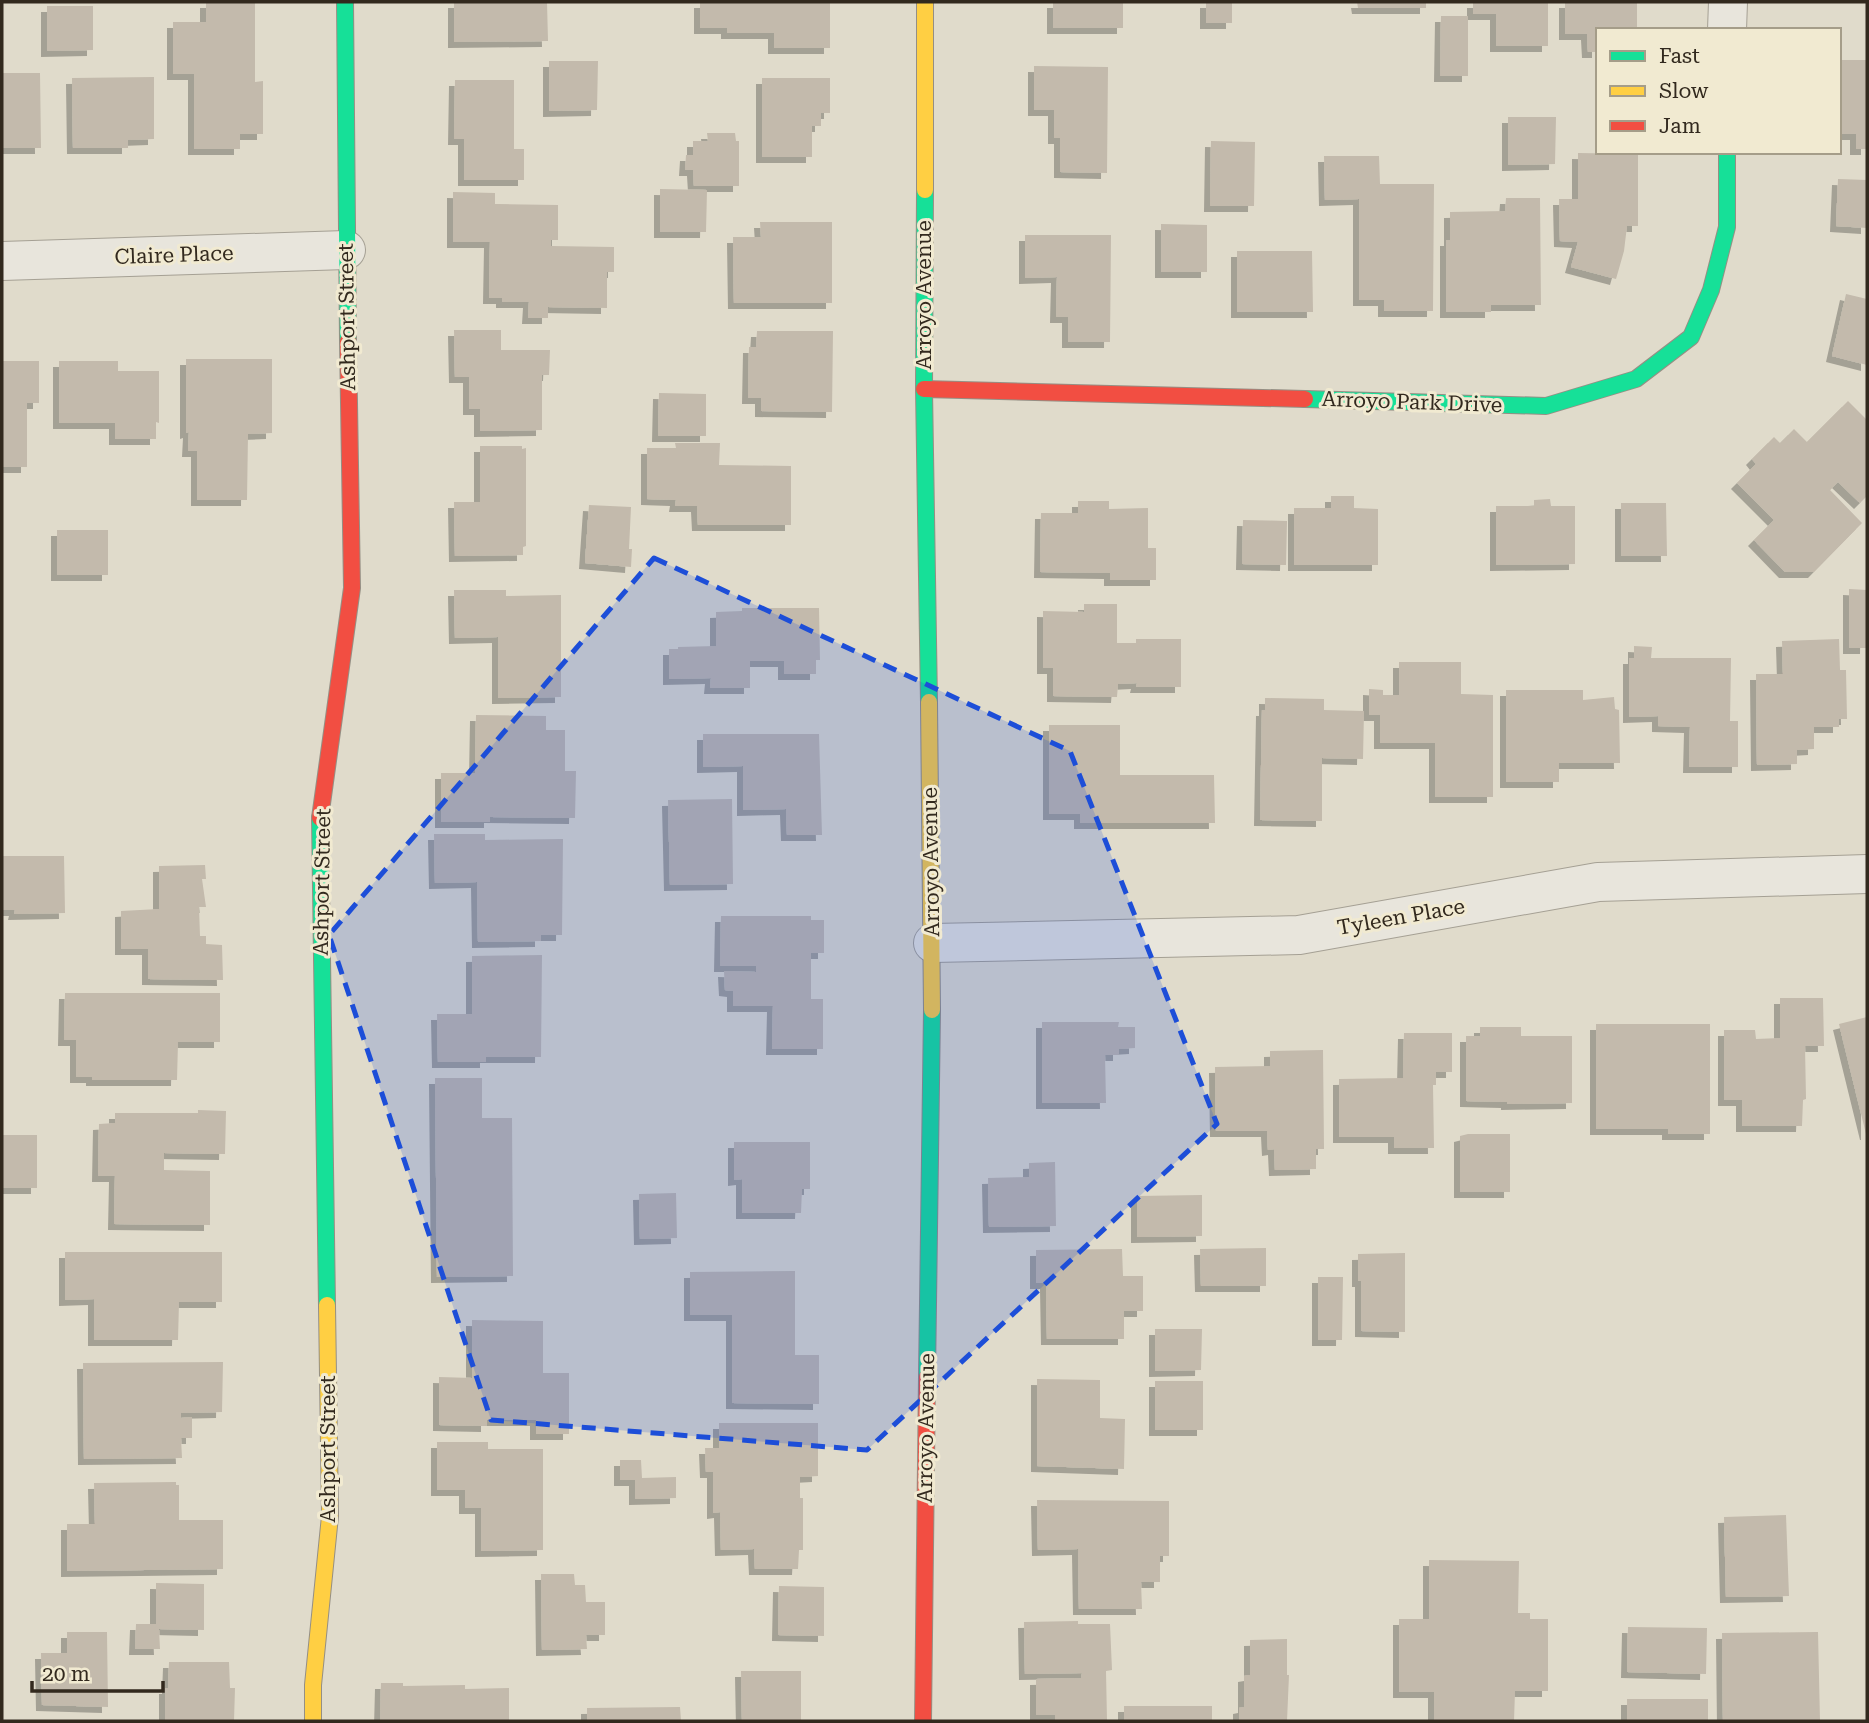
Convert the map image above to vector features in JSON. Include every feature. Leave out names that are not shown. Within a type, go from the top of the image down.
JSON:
[{"type":"street","name":"Ashport Street","points":[[313,1721],[313,1685],[330,1516],[320,827],[352,588],[345,2]]},
{"type":"street","name":"Arroyo Avenue","points":[[923,1721],[933,943],[924,389],[925,2]]},
{"type":"street","points":[[1727,28],[1728,2]]},
{"type":"street","name":"Arroyo Park Drive","points":[[924,389],[1546,406],[1636,379],[1691,337],[1711,290],[1727,227],[1727,154]]},
{"type":"street","name":"Claire Place","points":[[2,261],[346,250]]},
{"type":"street","name":"Tyleen Place","points":[[933,943],[1299,935],[1598,881],[1867,874]]},
{"type":"highlighted area","points":[[654,558],[1070,751],[1217,1124],[867,1450],[491,1420],[329,935]]},
{"type":"building","points":[[206,2],[255,2],[255,82],[263,81],[263,134],[240,134],[240,149],[194,149],[194,74],[173,74],[173,22],[206,22]]},
{"type":"building","points":[[454,2],[547,2],[548,41],[454,42]]},
{"type":"building","points":[[700,2],[830,2],[830,48],[774,48],[774,33],[727,33],[727,28],[700,28]]},
{"type":"building","points":[[1053,2],[1123,2],[1123,28],[1053,28]]},
{"type":"building","points":[[1206,2],[1232,2],[1232,23],[1206,23]]},
{"type":"building","points":[[1357,2],[1426,2],[1426,8],[1358,8]]},
{"type":"building","points":[[1473,2],[1548,2],[1548,46],[1496,46],[1496,14],[1473,14]]},
{"type":"building","points":[[1565,2],[1637,2],[1637,28],[1596,28],[1596,52],[1588,52],[1587,34],[1565,34]]},
{"type":"building","points":[[47,6],[93,6],[93,50],[47,51]]},
{"type":"building","points":[[1441,16],[1468,16],[1468,76],[1440,76]]},
{"type":"building","points":[[1841,60],[1867,60],[1867,149],[1856,149],[1856,134],[1841,134]]},
{"type":"building","points":[[549,61],[598,61],[597,110],[549,111]]},
{"type":"building","points":[[1034,66],[1108,67],[1107,173],[1060,172],[1060,138],[1054,138],[1054,110],[1034,110]]},
{"type":"building","points":[[2,73],[40,73],[41,148],[2,148]]},
{"type":"building","points":[[154,77],[154,139],[128,140],[128,148],[73,148],[72,78]]},
{"type":"building","points":[[762,78],[830,78],[830,113],[821,113],[821,126],[812,126],[812,157],[762,157]]},
{"type":"building","points":[[455,80],[514,80],[514,149],[524,149],[524,180],[464,180],[464,139],[454,139]]},
{"type":"building","points":[[1508,117],[1556,117],[1555,164],[1508,165]]},
{"type":"building","points":[[707,133],[735,133],[736,141],[739,141],[739,186],[694,186],[693,170],[685,170],[686,155],[693,155],[693,141],[708,141]]},
{"type":"building","points":[[1211,141],[1255,142],[1254,206],[1210,206]]},
{"type":"building","points":[[1578,153],[1638,154],[1638,226],[1627,226],[1624,251],[1616,279],[1571,267],[1578,242],[1560,241],[1559,199],[1578,199]]},
{"type":"building","points":[[1324,156],[1379,156],[1380,184],[1434,184],[1433,311],[1384,311],[1384,300],[1359,300],[1359,199],[1325,200]]},
{"type":"building","points":[[1838,179],[1867,180],[1867,228],[1836,226]]},
{"type":"building","points":[[660,189],[707,190],[706,232],[660,232]]},
{"type":"building","points":[[453,192],[495,193],[495,204],[558,205],[558,240],[551,240],[551,246],[614,247],[614,272],[607,272],[607,308],[548,307],[548,318],[528,318],[529,302],[502,302],[502,298],[489,298],[490,242],[453,242]]},
{"type":"building","points":[[1506,198],[1540,198],[1541,305],[1491,305],[1491,312],[1446,312],[1446,240],[1450,240],[1450,212],[1505,211]]},
{"type":"building","points":[[760,222],[832,222],[832,303],[734,303],[733,237],[761,237]]},
{"type":"building","points":[[1161,224],[1207,225],[1207,272],[1161,272]]},
{"type":"building","points":[[1025,235],[1111,235],[1110,342],[1068,342],[1068,317],[1056,317],[1057,277],[1025,278]]},
{"type":"building","points":[[1237,251],[1312,251],[1313,312],[1237,312]]},
{"type":"building","points":[[1846,294],[1867,299],[1867,365],[1832,356]]},
{"type":"building","points":[[454,330],[501,330],[501,350],[550,350],[549,375],[542,375],[542,430],[480,431],[480,409],[469,409],[469,377],[455,377]]},
{"type":"building","points":[[757,331],[833,331],[832,412],[761,411],[761,398],[748,398],[749,347],[756,347]]},
{"type":"building","points":[[186,359],[272,359],[272,433],[248,434],[247,500],[197,500],[197,451],[188,451],[189,432],[186,433]]},
{"type":"building","points":[[2,361],[39,361],[39,403],[27,403],[27,467],[2,467]]},
{"type":"building","points":[[59,361],[118,361],[118,371],[159,371],[159,423],[156,422],[156,439],[115,439],[115,423],[59,423]]},
{"type":"building","points":[[659,393],[706,394],[706,436],[658,436]]},
{"type":"building","points":[[1848,401],[1867,420],[1867,496],[1860,503],[1838,482],[1830,490],[1862,523],[1814,572],[1785,572],[1754,540],[1774,520],[1737,483],[1756,464],[1752,459],[1774,437],[1780,443],[1794,429],[1807,442]]},
{"type":"building","points":[[675,443],[720,443],[719,465],[791,466],[791,525],[698,525],[697,506],[675,506],[676,500],[647,499],[647,448],[676,448]]},
{"type":"building","points":[[480,446],[526,448],[526,546],[523,547],[523,555],[455,556],[454,502],[480,502]]},
{"type":"building","points":[[1331,496],[1354,496],[1354,508],[1378,509],[1378,565],[1294,565],[1294,508],[1331,508]]},
{"type":"building","points":[[1550,499],[1551,506],[1575,506],[1575,564],[1496,565],[1496,506],[1534,506],[1534,500]]},
{"type":"building","points":[[1078,501],[1109,501],[1109,509],[1148,508],[1148,548],[1156,548],[1156,580],[1110,580],[1110,573],[1040,572],[1041,513],[1078,513]]},
{"type":"building","points":[[1621,503],[1666,503],[1667,556],[1621,556]]},
{"type":"building","points":[[589,505],[631,507],[631,567],[585,563]]},
{"type":"building","points":[[1243,520],[1287,521],[1286,565],[1242,564]]},
{"type":"building","points":[[57,530],[108,530],[108,575],[57,575]]},
{"type":"building","points":[[1849,589],[1867,590],[1866,648],[1849,648]]},
{"type":"building","points":[[454,590],[506,590],[506,596],[561,595],[561,697],[498,698],[498,637],[455,638]]},
{"type":"building","points":[[1084,604],[1117,604],[1117,643],[1136,643],[1136,639],[1181,639],[1181,687],[1136,687],[1137,683],[1118,684],[1117,697],[1053,696],[1053,668],[1043,668],[1043,611],[1084,612]]},
{"type":"building","points":[[742,608],[819,608],[820,660],[816,660],[816,674],[784,674],[784,661],[750,661],[750,688],[710,688],[711,678],[669,679],[669,649],[716,646],[716,612],[742,611]]},
{"type":"building","points":[[1839,639],[1840,670],[1846,670],[1847,719],[1839,719],[1839,727],[1814,727],[1814,749],[1797,750],[1797,764],[1757,765],[1756,674],[1783,674],[1782,641]]},
{"type":"building","points":[[1634,646],[1652,647],[1651,658],[1731,658],[1730,721],[1738,721],[1738,767],[1689,767],[1690,727],[1658,726],[1658,716],[1629,717],[1629,658],[1634,658]]},
{"type":"building","points":[[1399,662],[1461,662],[1461,694],[1493,695],[1493,797],[1435,797],[1435,743],[1380,743],[1380,715],[1369,715],[1369,689],[1383,690],[1383,695],[1399,695]]},
{"type":"building","points":[[1506,690],[1583,690],[1583,700],[1614,697],[1615,709],[1619,710],[1620,763],[1559,763],[1559,782],[1506,782]]},
{"type":"building","points":[[1265,698],[1324,699],[1324,710],[1364,711],[1363,759],[1322,758],[1322,821],[1260,820],[1262,710],[1265,710]]},
{"type":"building","points":[[476,715],[546,716],[546,730],[565,730],[565,771],[576,771],[575,818],[490,817],[490,822],[441,822],[441,773],[475,773]]},
{"type":"building","points":[[1049,725],[1120,725],[1120,775],[1214,775],[1215,823],[1080,823],[1080,814],[1049,814]]},
{"type":"building","points":[[703,734],[819,734],[822,835],[787,835],[786,809],[743,810],[743,766],[703,767]]},
{"type":"building","points":[[732,799],[733,884],[670,885],[668,800]]},
{"type":"building","points":[[434,834],[485,834],[485,840],[563,839],[562,935],[541,935],[541,941],[478,942],[477,882],[435,883]]},
{"type":"building","points":[[2,856],[64,856],[65,913],[14,914],[15,910],[3,910]]},
{"type":"building","points":[[205,865],[206,879],[202,879],[206,907],[199,907],[200,936],[206,936],[206,944],[222,945],[223,980],[148,979],[148,949],[121,949],[121,911],[159,909],[159,866]]},
{"type":"building","points":[[721,916],[811,916],[811,920],[824,920],[824,953],[811,953],[811,999],[823,999],[823,1049],[772,1049],[773,1006],[733,1006],[733,991],[725,990],[724,971],[756,972],[756,966],[720,966]]},
{"type":"building","points":[[542,955],[541,1057],[486,1057],[486,1062],[438,1062],[437,1014],[472,1014],[472,956]]},
{"type":"building","points":[[65,993],[220,993],[220,1042],[178,1042],[177,1080],[92,1080],[92,1077],[76,1077],[76,1040],[64,1040]]},
{"type":"building","points":[[1780,998],[1823,998],[1824,1046],[1805,1046],[1806,1099],[1803,1100],[1802,1126],[1742,1126],[1742,1100],[1724,1100],[1724,1030],[1755,1030],[1756,1039],[1780,1038]]},
{"type":"building","points":[[1867,1017],[1867,1134],[1866,1134],[1839,1024]]},
{"type":"building","points":[[1042,1022],[1119,1022],[1118,1027],[1135,1027],[1135,1048],[1119,1049],[1119,1055],[1105,1055],[1106,1103],[1042,1103]]},
{"type":"building","points":[[1596,1024],[1710,1024],[1710,1134],[1668,1134],[1668,1129],[1596,1129]]},
{"type":"building","points":[[1480,1027],[1521,1027],[1521,1036],[1572,1036],[1572,1103],[1507,1104],[1466,1101],[1466,1036],[1480,1036]]},
{"type":"building","points":[[1404,1033],[1452,1033],[1452,1072],[1436,1072],[1436,1085],[1433,1085],[1434,1148],[1394,1148],[1394,1137],[1339,1137],[1339,1079],[1403,1078]]},
{"type":"building","points":[[1323,1050],[1324,1149],[1316,1149],[1316,1169],[1275,1170],[1274,1149],[1268,1150],[1267,1131],[1216,1131],[1215,1067],[1270,1066],[1270,1051]]},
{"type":"building","points":[[435,1078],[482,1078],[482,1118],[512,1118],[513,1276],[437,1277]]},
{"type":"building","points":[[198,1110],[226,1111],[225,1154],[164,1153],[164,1170],[210,1171],[210,1225],[114,1224],[115,1176],[98,1176],[99,1124],[115,1123],[115,1113],[198,1113]]},
{"type":"building","points":[[1510,1134],[1510,1192],[1460,1192],[1460,1136]]},
{"type":"building","points":[[2,1135],[37,1135],[37,1188],[2,1188]]},
{"type":"building","points":[[734,1142],[810,1142],[810,1189],[802,1189],[801,1213],[742,1213],[742,1179],[734,1180]]},
{"type":"building","points":[[1055,1162],[1056,1226],[989,1227],[988,1178],[1029,1177],[1029,1163]]},
{"type":"building","points":[[676,1193],[677,1238],[640,1239],[639,1194]]},
{"type":"building","points":[[1202,1195],[1202,1236],[1137,1237],[1137,1196]]},
{"type":"building","points":[[1266,1248],[1266,1286],[1201,1286],[1200,1249]]},
{"type":"building","points":[[1122,1249],[1123,1276],[1143,1276],[1143,1311],[1124,1311],[1124,1339],[1047,1339],[1046,1283],[1036,1283],[1036,1250]]},
{"type":"building","points":[[65,1252],[222,1252],[222,1302],[179,1302],[178,1340],[94,1340],[94,1299],[65,1300]]},
{"type":"building","points":[[1405,1253],[1405,1332],[1361,1331],[1358,1254]]},
{"type":"building","points":[[795,1271],[795,1355],[819,1355],[819,1404],[732,1403],[732,1315],[690,1315],[690,1272]]},
{"type":"building","points":[[1318,1277],[1343,1277],[1342,1340],[1318,1340]]},
{"type":"building","points":[[472,1320],[543,1321],[543,1373],[569,1373],[569,1434],[536,1434],[536,1420],[487,1420],[487,1426],[439,1425],[439,1377],[472,1378]]},
{"type":"building","points":[[1155,1329],[1202,1329],[1201,1370],[1155,1371]]},
{"type":"building","points":[[223,1362],[222,1412],[181,1413],[181,1418],[192,1417],[192,1438],[181,1438],[182,1458],[84,1459],[83,1363]]},
{"type":"building","points":[[1037,1379],[1100,1380],[1100,1418],[1125,1419],[1124,1469],[1037,1466]]},
{"type":"building","points":[[1155,1381],[1203,1381],[1203,1430],[1155,1430]]},
{"type":"building","points":[[719,1423],[818,1423],[818,1476],[800,1477],[800,1498],[803,1498],[803,1550],[799,1550],[798,1569],[755,1569],[754,1549],[721,1550],[720,1512],[713,1513],[713,1472],[706,1472],[705,1448],[719,1448]]},
{"type":"building","points":[[437,1442],[488,1442],[488,1449],[543,1449],[543,1550],[481,1551],[481,1508],[465,1508],[465,1490],[437,1490]]},
{"type":"building","points":[[620,1460],[641,1460],[642,1478],[676,1477],[676,1498],[635,1499],[635,1480],[620,1480]]},
{"type":"building","points":[[176,1482],[176,1485],[179,1485],[179,1520],[223,1520],[223,1569],[67,1571],[67,1524],[95,1524],[94,1483]]},
{"type":"building","points":[[1037,1500],[1169,1501],[1169,1556],[1160,1556],[1160,1582],[1141,1582],[1142,1609],[1079,1609],[1078,1549],[1038,1550]]},
{"type":"building","points":[[1786,1515],[1789,1596],[1726,1597],[1724,1517]]},
{"type":"building","points":[[1429,1560],[1519,1561],[1518,1613],[1530,1613],[1530,1619],[1548,1619],[1548,1691],[1515,1691],[1514,1721],[1434,1721],[1434,1692],[1399,1692],[1399,1619],[1429,1619]]},
{"type":"building","points":[[541,1574],[574,1574],[575,1585],[585,1585],[586,1602],[605,1602],[605,1635],[586,1635],[587,1649],[542,1650]]},
{"type":"building","points":[[156,1583],[204,1584],[204,1630],[159,1629],[160,1649],[135,1649],[136,1624],[156,1624]]},
{"type":"building","points":[[779,1586],[824,1587],[824,1636],[778,1635]]},
{"type":"building","points":[[1078,1621],[1078,1624],[1110,1624],[1112,1670],[1106,1671],[1107,1721],[1055,1721],[1055,1715],[1036,1715],[1036,1679],[1081,1678],[1082,1673],[1025,1674],[1024,1622]]},
{"type":"building","points":[[1628,1627],[1707,1628],[1706,1674],[1627,1672]]},
{"type":"building","points":[[67,1632],[107,1632],[108,1707],[42,1705],[41,1653],[67,1653]]},
{"type":"building","points":[[1818,1632],[1820,1721],[1723,1721],[1722,1633]]},
{"type":"building","points":[[1287,1639],[1287,1721],[1239,1721],[1239,1708],[1244,1707],[1244,1676],[1250,1675],[1250,1640]]},
{"type":"building","points":[[169,1662],[229,1662],[230,1688],[235,1688],[234,1721],[165,1721],[165,1688],[168,1688]]},
{"type":"building","points":[[741,1671],[801,1671],[801,1721],[742,1721]]},
{"type":"building","points":[[381,1683],[403,1683],[403,1686],[465,1685],[465,1689],[509,1688],[509,1721],[380,1721]]},
{"type":"building","points":[[1627,1699],[1708,1699],[1708,1721],[1627,1721]]},
{"type":"building","points":[[1124,1706],[1212,1706],[1212,1721],[1124,1721]]},
{"type":"building","points":[[680,1707],[681,1721],[587,1721],[587,1708]]},
{"type":"traffic: fast","points":[[345,2],[348,341]]},
{"type":"traffic: fast","points":[[1305,399],[1546,406],[1636,379],[1691,337],[1711,290],[1727,227],[1727,154]]},
{"type":"traffic: fast","points":[[925,190],[924,389],[929,702]]},
{"type":"traffic: fast","points":[[320,818],[327,1305]]},
{"type":"traffic: fast","points":[[927,1377],[932,1010]]},
{"type":"traffic: slow","points":[[925,2],[925,190]]},
{"type":"traffic: slow","points":[[929,702],[932,1010]]},
{"type":"traffic: slow","points":[[313,1721],[313,1685],[330,1516],[327,1305]]},
{"type":"traffic: jam","points":[[320,818],[352,588],[348,341]]},
{"type":"traffic: jam","points":[[924,389],[1305,399]]},
{"type":"traffic: jam","points":[[923,1721],[927,1377]]}]
